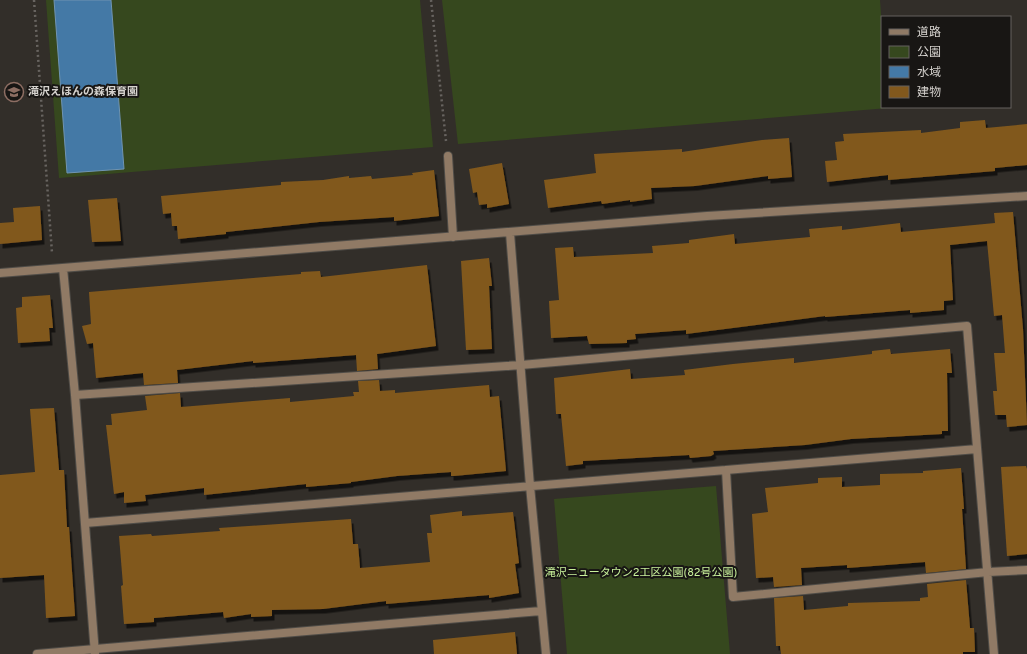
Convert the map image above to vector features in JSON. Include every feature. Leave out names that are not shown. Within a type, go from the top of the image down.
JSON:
[{"type":"street","points":[[448,156],[454,237]]},
{"type":"street","points":[[0,273],[706,216],[1027,196]]},
{"type":"street","points":[[510,232],[530,486],[546,654]]},
{"type":"street","points":[[63,268],[75,395],[95,652]]},
{"type":"street","points":[[75,395],[521,365],[967,326],[994,654]]},
{"type":"street","points":[[85,523],[977,448]]},
{"type":"street","points":[[726,470],[733,597],[988,572],[1027,570]]},
{"type":"street","points":[[37,654],[95,652],[541,611]]},
{"type":"path","points":[[34,0],[53,269]]},
{"type":"path","points":[[431,0],[448,156]]},
{"type":"green space","points":[[46,0],[420,0],[433,147],[59,178]]},
{"type":"green space","points":[[442,0],[880,0],[881,108],[888,108],[458,144]]},
{"type":"green space","name":"滝沢ニュータウン2工区公園(82号公園)","points":[[716,486],[730,654],[567,654],[554,499]]},
{"type":"water","points":[[54,0],[111,0],[124,169],[67,173]]},
{"type":"building","points":[[985,120],[986,128],[1027,124],[1027,165],[995,168],[995,171],[888,180],[888,175],[827,182],[825,161],[837,160],[835,142],[844,141],[843,134],[921,130],[921,133],[960,128],[960,122]]},
{"type":"building","points":[[789,138],[792,177],[768,179],[768,176],[695,186],[651,188],[652,199],[602,204],[601,201],[548,208],[544,180],[596,173],[594,154],[682,149],[682,152],[762,140]]},
{"type":"building","points":[[502,163],[509,204],[487,208],[487,204],[479,205],[477,192],[473,193],[469,169]]},
{"type":"building","points":[[434,170],[439,216],[394,221],[394,217],[319,222],[226,232],[226,234],[178,239],[177,226],[172,226],[171,213],[163,214],[161,196],[281,185],[281,182],[323,180],[349,176],[349,178],[371,176],[372,179],[413,175],[412,173]]},
{"type":"building","points":[[117,198],[121,241],[92,242],[88,200]]},
{"type":"building","points":[[40,206],[42,240],[0,244],[0,223],[14,222],[13,208]]},
{"type":"building","points":[[1013,212],[1023,329],[1027,425],[1007,427],[1006,415],[995,415],[993,391],[997,391],[994,353],[1005,353],[1002,315],[994,316],[987,241],[950,245],[953,300],[944,301],[944,310],[910,313],[910,310],[825,316],[686,334],[686,330],[635,334],[636,339],[627,340],[627,343],[589,344],[587,336],[551,338],[549,301],[559,300],[555,248],[573,247],[574,257],[653,253],[652,246],[689,243],[689,240],[734,234],[735,244],[810,237],[809,229],[842,226],[842,230],[900,223],[901,232],[995,223],[994,213]]},
{"type":"building","points":[[489,258],[492,286],[489,286],[492,349],[466,350],[461,261]]},
{"type":"building","points":[[427,265],[436,346],[377,354],[378,369],[357,371],[356,355],[253,363],[253,361],[177,370],[178,383],[144,385],[143,373],[96,378],[93,343],[87,344],[82,326],[91,324],[89,292],[301,274],[301,272],[320,271],[321,277]]},
{"type":"building","points":[[50,295],[53,328],[49,328],[50,341],[18,343],[16,308],[22,307],[22,297]]},
{"type":"building","points":[[890,349],[891,354],[950,349],[952,373],[947,373],[948,431],[942,431],[942,434],[851,439],[805,445],[713,451],[714,454],[711,456],[690,458],[689,455],[583,461],[583,464],[566,466],[561,414],[556,414],[554,378],[630,369],[631,379],[685,375],[684,370],[794,358],[794,363],[872,354],[872,351]]},
{"type":"building","points":[[379,380],[380,391],[395,390],[395,393],[489,385],[490,397],[499,396],[506,471],[454,476],[451,476],[451,472],[397,476],[351,483],[306,487],[306,484],[204,495],[204,488],[145,495],[146,501],[124,503],[124,492],[114,494],[106,425],[112,425],[111,414],[147,410],[145,396],[180,393],[181,407],[290,398],[290,402],[354,396],[353,392],[359,392],[358,381]]},
{"type":"building","points":[[54,408],[59,470],[64,470],[67,527],[69,527],[75,616],[46,618],[44,575],[0,578],[0,475],[35,472],[30,409]]},
{"type":"building","points":[[1026,466],[1027,554],[1007,556],[1001,467]]},
{"type":"building","points":[[961,468],[966,569],[926,573],[925,562],[847,568],[847,565],[801,568],[802,585],[774,587],[773,577],[756,578],[752,514],[768,512],[765,488],[818,483],[818,478],[842,477],[842,487],[880,485],[880,474],[923,473],[923,471]]},
{"type":"building","points":[[462,511],[462,516],[513,512],[519,563],[515,564],[519,593],[489,598],[489,595],[386,604],[386,601],[323,609],[272,610],[272,616],[251,617],[251,614],[224,618],[223,612],[154,618],[154,622],[124,624],[121,586],[123,585],[119,536],[151,534],[152,536],[220,531],[219,528],[351,519],[353,544],[358,544],[360,568],[430,562],[427,533],[432,533],[430,515]]},
{"type":"building","points":[[966,580],[970,628],[974,628],[975,652],[963,652],[963,654],[781,654],[780,646],[776,646],[774,598],[803,596],[804,610],[848,606],[848,603],[920,601],[920,598],[928,597],[927,584]]},
{"type":"building","points":[[515,632],[517,654],[434,654],[433,640]]},
{"type":"place","name":"滝沢えほんの森保育園","points":[[14,92]]}]
